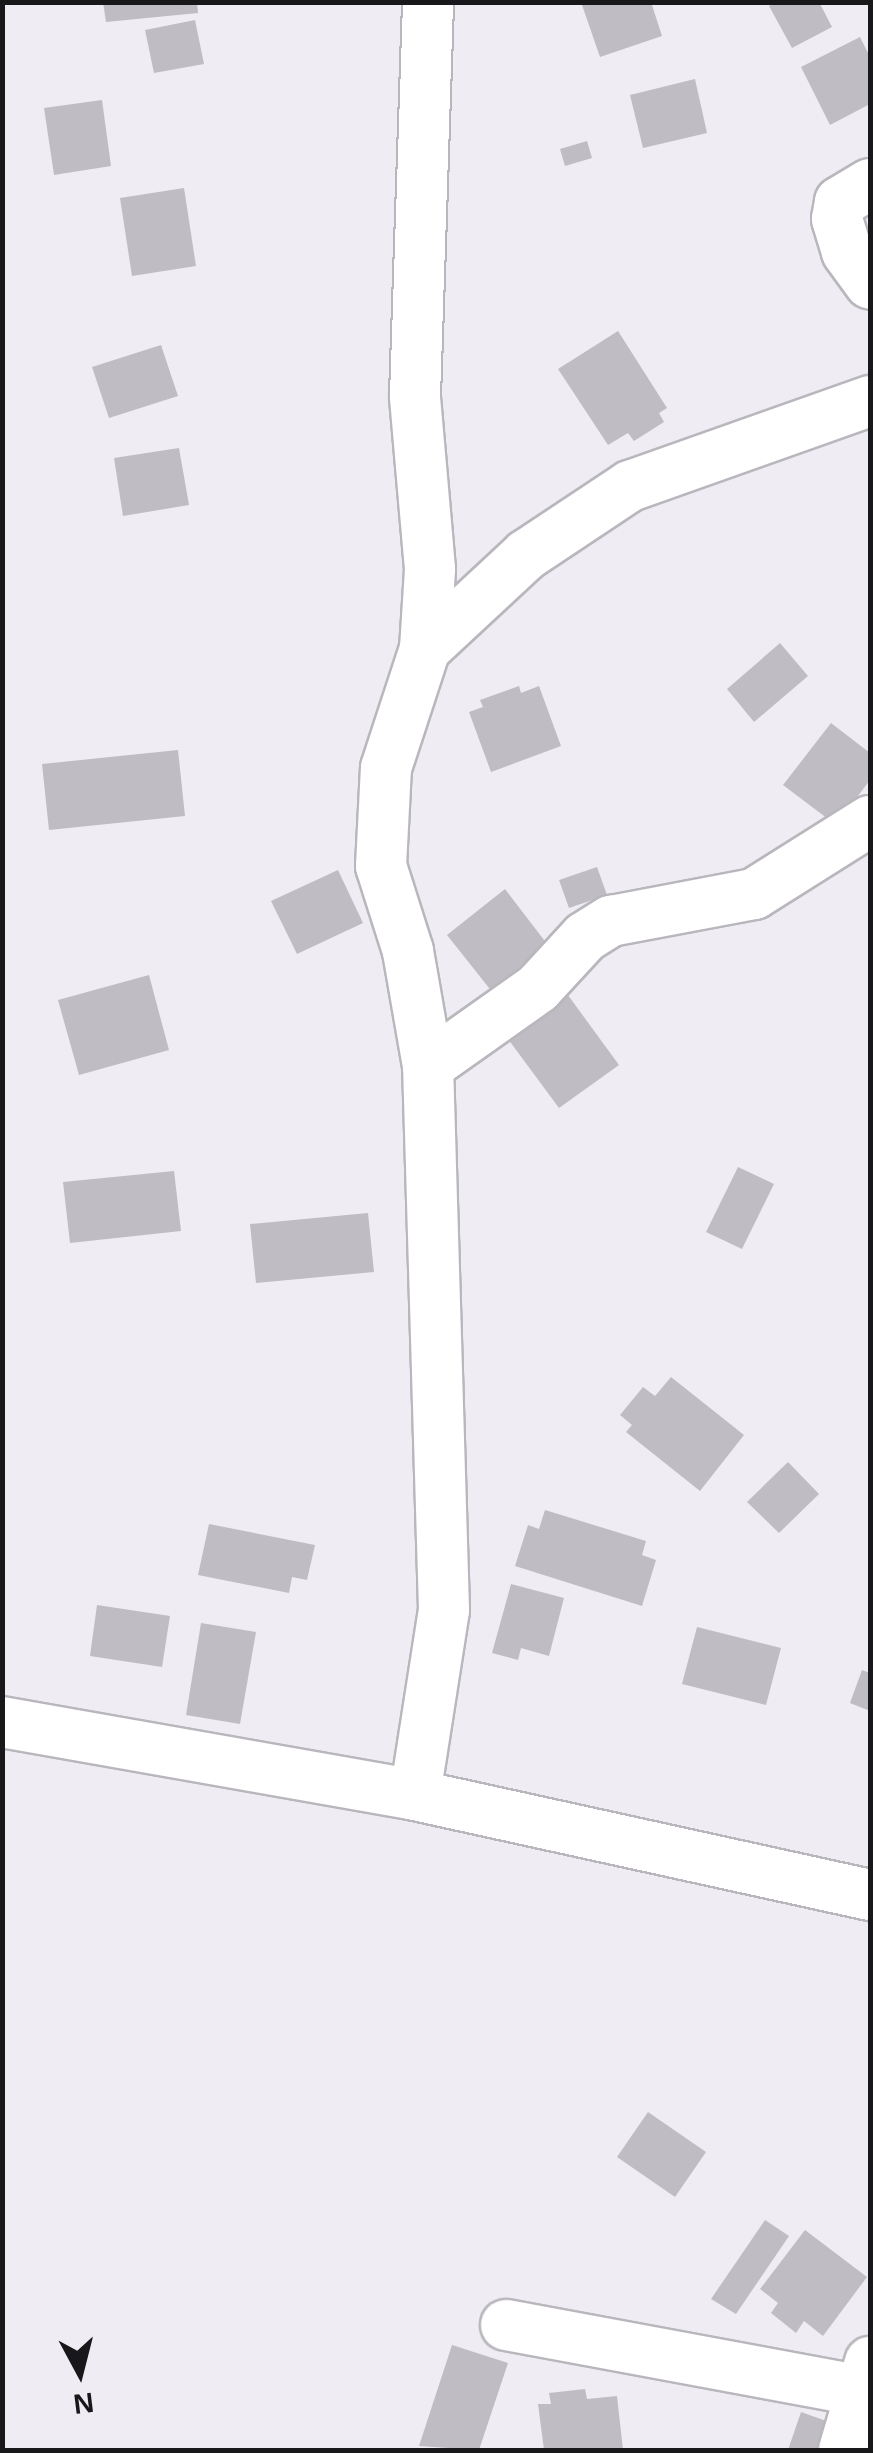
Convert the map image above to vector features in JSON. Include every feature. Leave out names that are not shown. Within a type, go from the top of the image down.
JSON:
[{"type":"street","points":[[415,1794],[444,1610],[428,1066],[408,951],[381,866],[386,768],[425,648],[430,569],[414,396],[428,2]]},
{"type":"street","points":[[870,184],[840,202],[837,219],[847,252],[870,284]]},
{"type":"street","points":[[425,648],[551,536],[630,486],[870,401]]},
{"type":"street","points":[[428,1066],[538,988],[585,938],[610,921],[754,894],[870,821]]},
{"type":"street","points":[[2,1722],[415,1794],[870,1895]]},
{"type":"street","points":[[506,2326],[864,2376],[844,2450]]},
{"type":"building","points":[[103,2],[197,2],[198,13],[106,22]]},
{"type":"building","points":[[651,2],[662,36],[600,57],[582,5]]},
{"type":"building","points":[[775,2],[819,2],[832,27],[792,48],[769,6]]},
{"type":"building","points":[[195,20],[204,64],[154,73],[145,30]]},
{"type":"building","points":[[860,37],[870,57],[870,104],[830,125],[801,67]]},
{"type":"building","points":[[695,79],[707,133],[643,148],[630,95]]},
{"type":"building","points":[[102,100],[111,166],[54,175],[44,108]]},
{"type":"building","points":[[587,141],[592,158],[565,166],[560,149]]},
{"type":"building","points":[[184,188],[196,266],[132,276],[120,198]]},
{"type":"building","points":[[618,331],[667,408],[659,413],[664,422],[634,441],[628,433],[608,445],[558,369]]},
{"type":"building","points":[[161,345],[178,396],[109,418],[92,367]]},
{"type":"building","points":[[179,448],[189,505],[123,516],[114,458]]},
{"type":"building","points":[[780,643],[808,676],[754,722],[727,689]]},
{"type":"building","points":[[519,686],[521,693],[539,686],[561,746],[491,772],[469,712],[483,707],[480,700]]},
{"type":"building","points":[[831,723],[870,753],[870,780],[836,825],[783,785]]},
{"type":"building","points":[[178,750],[185,816],[49,830],[42,764]]},
{"type":"building","points":[[597,867],[607,895],[569,908],[559,880]]},
{"type":"building","points":[[338,870],[363,923],[297,954],[271,901]]},
{"type":"building","points":[[505,889],[554,953],[497,998],[447,935]]},
{"type":"building","points":[[149,975],[169,1050],[79,1075],[58,1000]]},
{"type":"building","points":[[565,991],[619,1065],[559,1108],[505,1035]]},
{"type":"building","points":[[738,1167],[774,1184],[742,1249],[706,1232]]},
{"type":"building","points":[[174,1171],[181,1231],[70,1243],[63,1182]]},
{"type":"building","points":[[368,1213],[374,1272],[256,1283],[250,1224]]},
{"type":"building","points":[[671,1377],[744,1435],[700,1491],[626,1432],[632,1425],[620,1415],[643,1387],[655,1396]]},
{"type":"building","points":[[788,1462],[819,1494],[779,1533],[747,1502]]},
{"type":"building","points":[[545,1510],[646,1541],[642,1555],[656,1560],[642,1606],[515,1566],[528,1525],[539,1529]]},
{"type":"building","points":[[209,1524],[315,1545],[307,1580],[292,1577],[289,1593],[198,1575]]},
{"type":"building","points":[[511,1584],[564,1598],[549,1656],[521,1648],[518,1660],[492,1653]]},
{"type":"building","points":[[97,1605],[170,1616],[162,1667],[90,1656]]},
{"type":"building","points":[[201,1623],[256,1632],[240,1724],[186,1715]]},
{"type":"building","points":[[697,1627],[781,1648],[766,1705],[682,1684]]},
{"type":"building","points":[[862,1670],[870,1673],[870,1711],[850,1703]]},
{"type":"building","points":[[648,2112],[706,2152],[675,2197],[617,2157]]},
{"type":"building","points":[[765,2220],[789,2236],[736,2314],[711,2299]]},
{"type":"building","points":[[805,2230],[867,2277],[823,2336],[804,2321],[796,2333],[771,2313],[778,2303],[760,2289]]},
{"type":"building","points":[[452,2345],[508,2363],[479,2450],[419,2446]]},
{"type":"building","points":[[585,2389],[587,2399],[617,2396],[623,2450],[544,2450],[538,2404],[551,2404],[549,2393]]},
{"type":"building","points":[[801,2412],[832,2423],[822,2450],[788,2450]]}]
